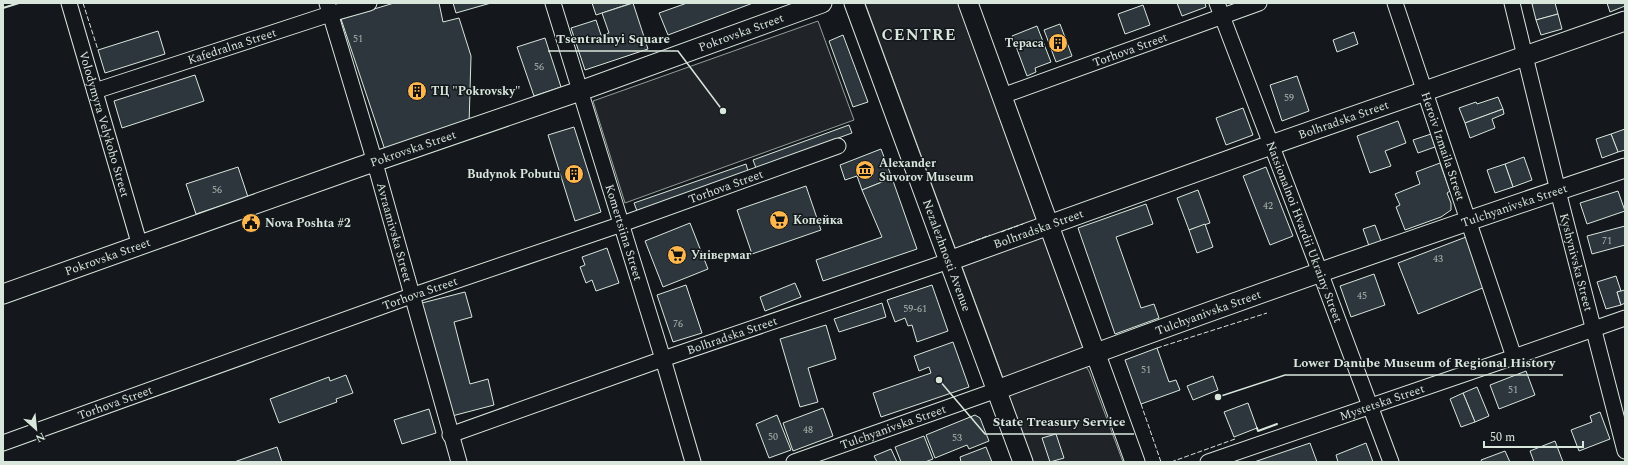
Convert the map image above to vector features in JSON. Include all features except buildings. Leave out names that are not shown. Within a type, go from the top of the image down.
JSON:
[{"type":"main road","name":"Pokrovska Street","points":[[3,294],[374,162],[580,91],[822,3]]},
{"type":"main road","name":"Nezalezhnosti Avenue","points":[[854,3],[1023,462]]},
{"type":"main road","points":[[968,3],[1135,462]]},
{"type":"main road","name":"Bolhradska Street","points":[[949,261],[1271,145],[1625,21]]},
{"type":"main road","name":"Tulchyanivska Street","points":[[997,390],[1320,273],[1625,168]]},
{"type":"street","name":"Volodymyra Velykoho Street","points":[[69,3],[140,246]]},
{"type":"street","name":"Kafedralna Street","points":[[95,92],[328,9],[369,3]]},
{"type":"street","name":"Komertsiina Street","points":[[553,3],[664,359],[693,462]]},
{"type":"street","name":"Torhova Street","points":[[1002,96],[1219,10],[1259,3]]},
{"type":"street","name":"Heroiv Izmaila Street","points":[[1395,3],[1514,357]]},
{"type":"street","name":"Kyshynivska Street","points":[[1512,3],[1558,191],[1625,451]]},
{"type":"street","name":"Avraamivska Street","points":[[328,9],[374,162],[450,435],[459,462]]},
{"type":"street","name":"Natsionalnoi Hvardii Ukrainy Street","points":[[1219,10],[1320,273],[1390,462]]},
{"type":"street","name":"Torhova Street","points":[[3,443],[411,296],[622,224],[838,146]]},
{"type":"street","name":"Bolhradska Street","points":[[450,435],[664,359],[949,261]]},
{"type":"street","name":"Mystetska Street","points":[[1208,462],[1625,318]]},
{"type":"street","name":"Tulchyanivska Street","points":[[794,462],[997,390]]},
{"type":"street","points":[[1620,462],[1625,460]]},
{"type":"shaded area","points":[[865,3],[958,3],[1083,348],[1003,378]]},
{"type":"shaded area","points":[[818,21],[854,120],[625,203],[593,101]]},
{"type":"shaded area","points":[[1084,364],[1089,371],[1123,462],[1027,462],[1006,395]]},
{"type":"fence","points":[[83,3],[98,50]]},
{"type":"fence","points":[[1001,232],[1023,224]]},
{"type":"fence","points":[[969,243],[990,235]]},
{"type":"fence","points":[[1157,348],[1267,313]]},
{"type":"fence","points":[[1141,404],[1161,462]]},
{"type":"fence","points":[[1171,462],[1235,439],[1234,437]]},
{"type":"wall","points":[[3,8],[19,3]]},
{"type":"wall","points":[[1257,428],[1258,431],[1277,424]]},
{"type":"place","name":"Тераса","points":[[1058,43]]},
{"type":"place","name":"ТЦ \"Pokrovsky\"","points":[[417,91]]},
{"type":"place","name":"Tsentralnyi Square","points":[[723,111]]},
{"type":"place","name":"Alexander Suvorov Museum","points":[[865,170]]},
{"type":"place","name":"Budynok Pobutu","points":[[574,174]]},
{"type":"place","name":"Копейка","points":[[779,220]]},
{"type":"place","name":"Nova Poshta #2","points":[[251,223]]},
{"type":"place","name":"Універмаг","points":[[677,255]]},
{"type":"place","name":"State Treasury Service","points":[[939,380]]},
{"type":"place","name":"Lower Danube Museum of Regional History","points":[[1218,397]]},
{"type":"district","name":"CENTRE","points":[[919,35]]}]
